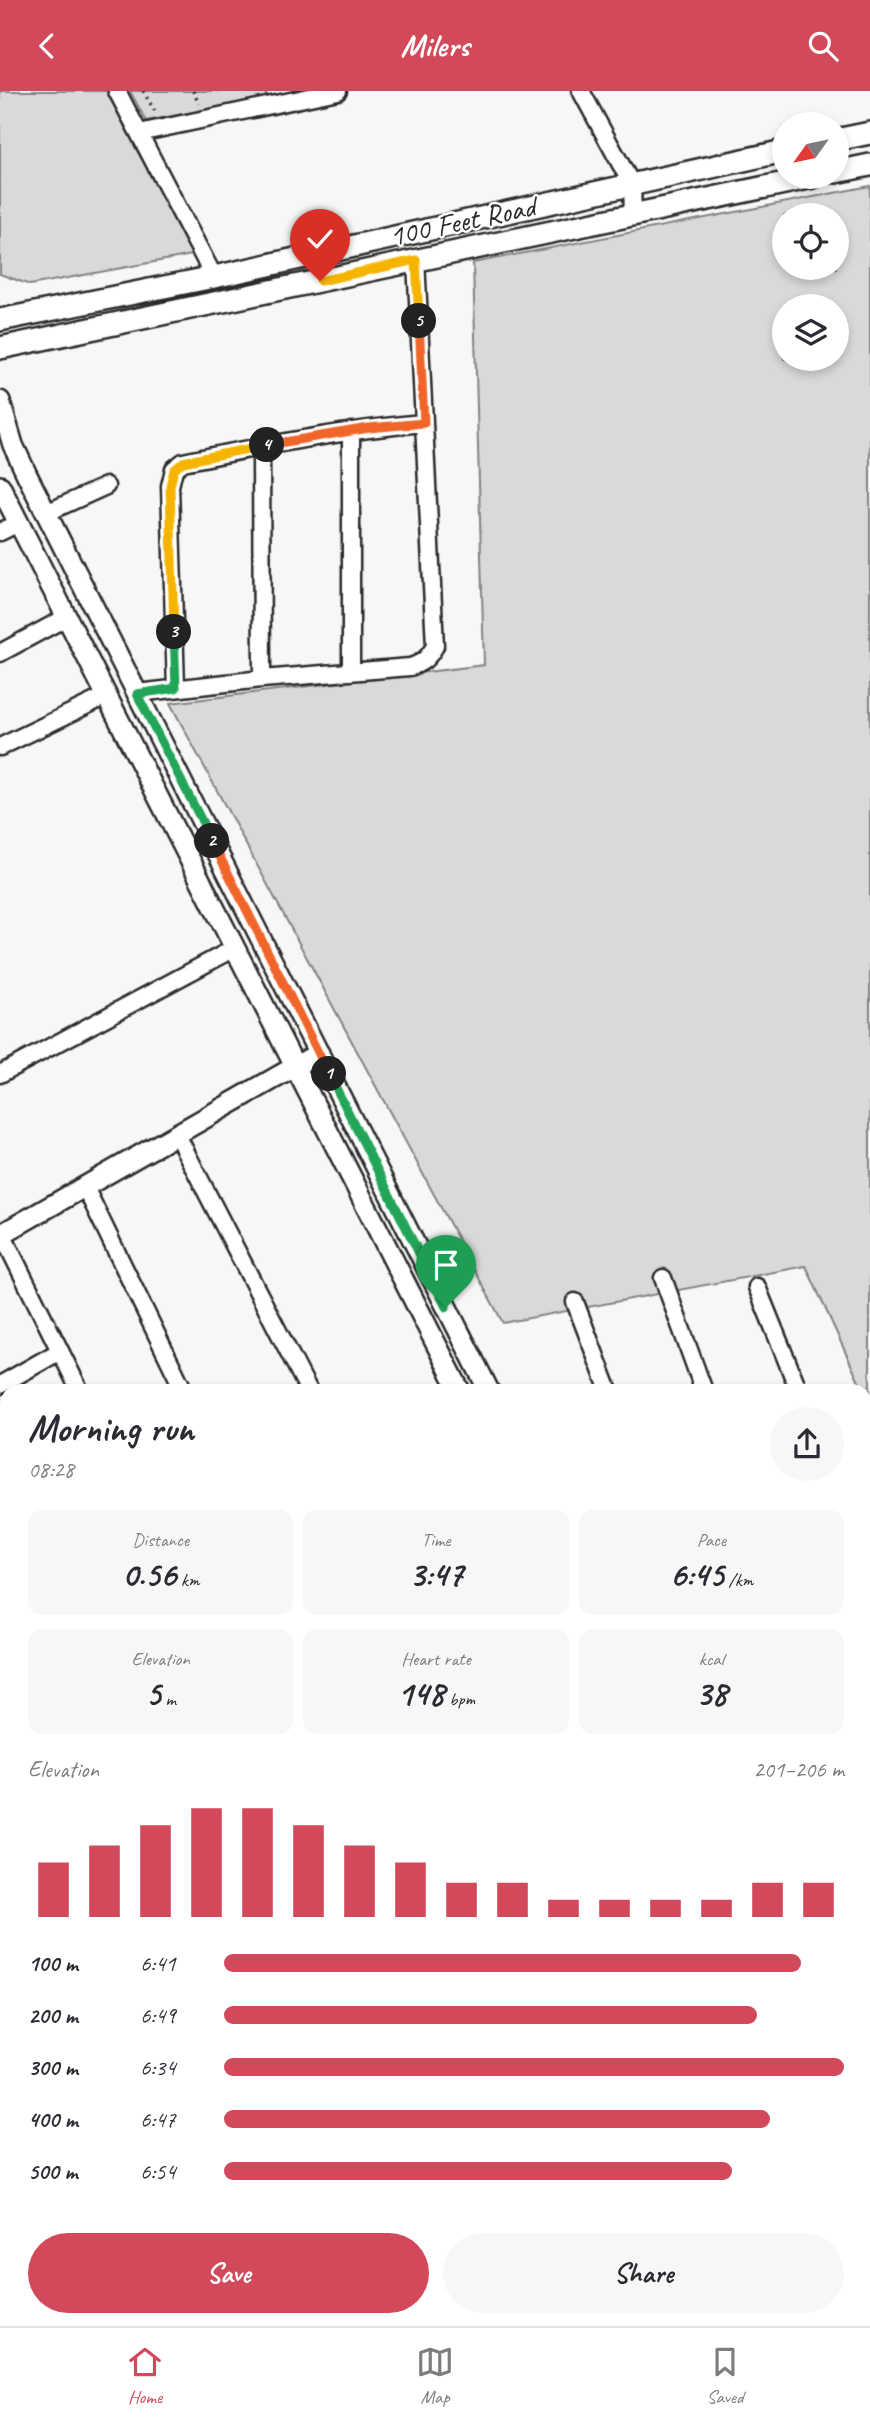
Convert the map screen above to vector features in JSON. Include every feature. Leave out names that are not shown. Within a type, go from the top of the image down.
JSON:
[{"type":"main road","points":[[849,137],[870,133]]},
{"type":"main road","name":"100 Feet Road","points":[[0,320],[214,277],[772,154]]},
{"type":"main road","points":[[849,169],[870,165]]},
{"type":"main road","name":"100 Feet Road","points":[[0,348],[772,186]]},
{"type":"street","points":[[117,91],[214,277]]},
{"type":"street","points":[[139,133],[275,97],[338,91]]},
{"type":"street","points":[[580,91],[632,185],[633,215]]},
{"type":"street","points":[[137,694],[419,664],[435,646],[416,260]]},
{"type":"street","points":[[0,401],[13,445],[46,513],[485,1384]]},
{"type":"street","points":[[176,688],[172,476],[183,462],[351,431],[424,423]]},
{"type":"street","points":[[351,431],[351,672]]},
{"type":"street","points":[[261,446],[262,679]]},
{"type":"street","points":[[0,486],[456,1384]]},
{"type":"street","points":[[46,513],[106,486]]},
{"type":"street","points":[[0,532],[18,523]]},
{"type":"street","points":[[0,653],[67,617]]},
{"type":"street","points":[[0,747],[106,696]]},
{"type":"street","points":[[0,1074],[235,948]]},
{"type":"street","points":[[76,1384],[1,1235],[319,1053]]},
{"type":"street","points":[[177,1135],[305,1384]]},
{"type":"street","points":[[85,1187],[181,1384]]},
{"type":"street","points":[[663,1277],[701,1384]]},
{"type":"street","points":[[757,1287],[796,1384]]},
{"type":"street","points":[[575,1302],[606,1384]]},
{"type":"street","points":[[2,1384],[60,1351]]},
{"type":"path","points":[[143,91],[154,113],[165,111]]},
{"type":"path","points":[[193,91],[199,104]]},
{"type":"path","points":[[188,106],[210,102]]},
{"type":"shaded area","points":[[0,91],[106,91],[192,255],[30,285],[0,274]]},
{"type":"shaded area","points":[[130,91],[264,91],[268,98],[146,121]]},
{"type":"shaded area","points":[[870,186],[870,1384],[860,1384],[806,1266],[503,1323],[170,703],[484,665],[473,263],[772,205],[772,280],[849,280],[849,203],[782,203]]},
{"type":"route","points":[[320,281],[416,260],[424,423],[369,428],[261,446],[183,462],[174,470],[170,486],[176,688],[137,694],[446,1307]]}]
